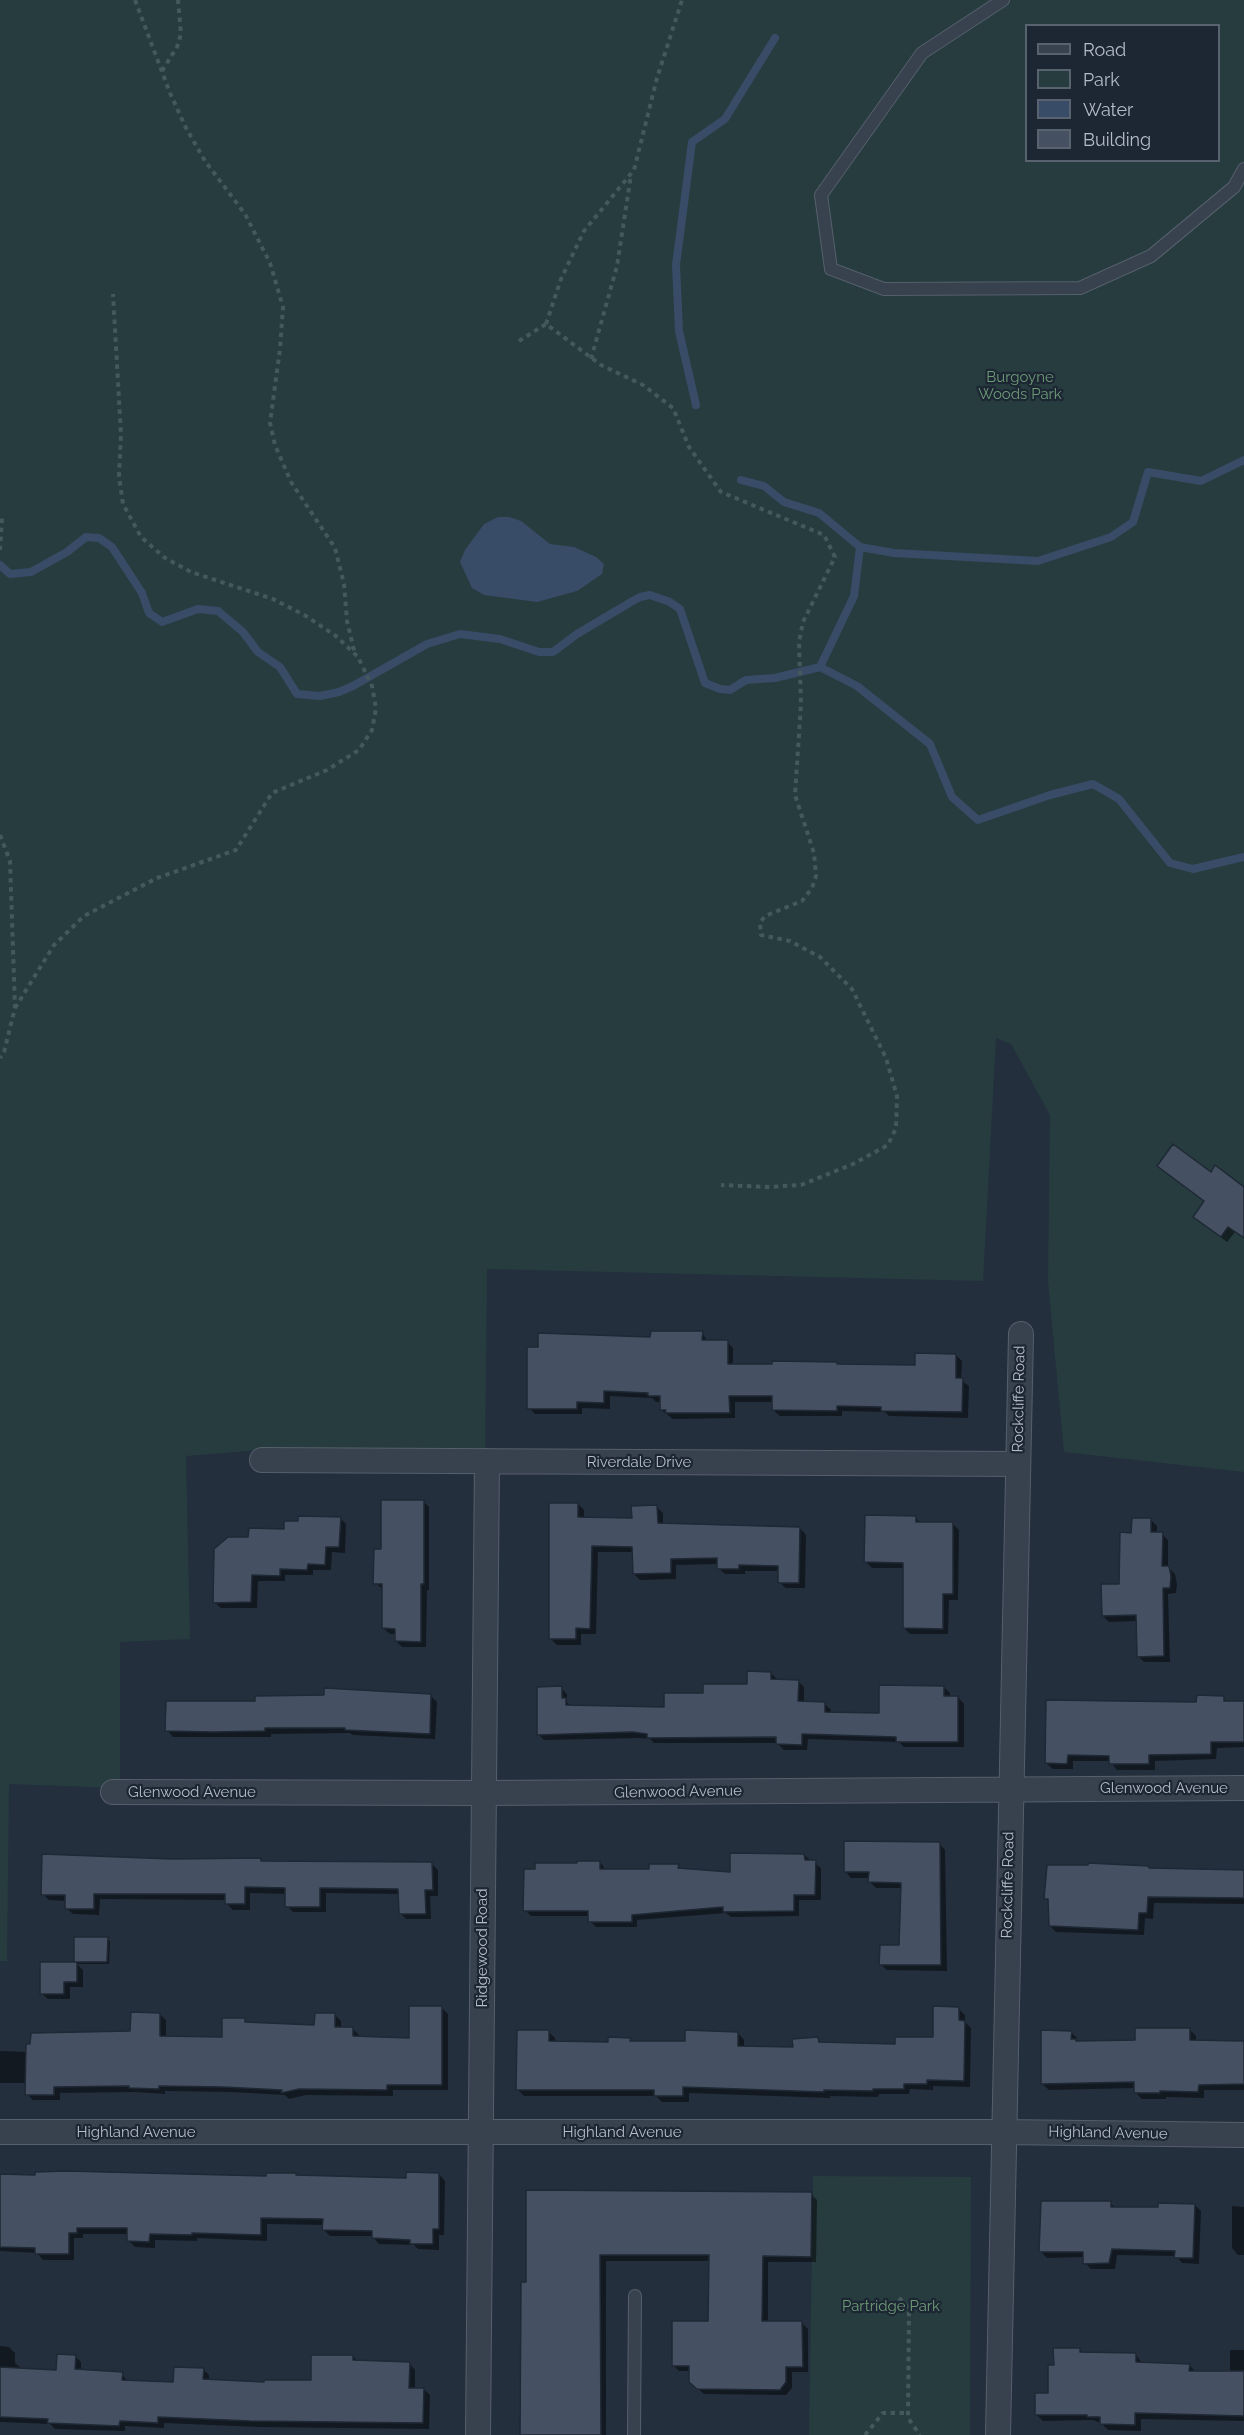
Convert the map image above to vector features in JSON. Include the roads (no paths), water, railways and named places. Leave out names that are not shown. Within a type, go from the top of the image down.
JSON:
[{"type":"street","name":"Rockcliffe Road","points":[[998,2435],[1020,1334]]},
{"type":"street","name":"Riverdale Drive","points":[[262,1460],[1017,1464]]},
{"type":"street","name":"Ridgewood Road","points":[[478,2435],[487,1461]]},
{"type":"street","name":"Glenwood Avenue","points":[[113,1792],[483,1793],[1244,1788]]},
{"type":"street","name":"Highland Avenue","points":[[0,2133],[1003,2132],[1244,2135]]},
{"type":"lane","points":[[1003,0],[922,53],[821,195],[831,269],[884,289],[1080,288],[1151,256],[1234,187],[1244,169]]},
{"type":"lane","points":[[634,2435],[636,2296]]},
{"type":"water","points":[[498,517],[509,517],[521,521],[550,544],[574,547],[596,557],[604,564],[602,574],[577,591],[537,602],[484,595],[472,588],[460,562],[465,550],[484,524]]},
{"type":"waterway","points":[[696,405],[679,331],[676,265],[692,142],[725,119],[775,38]]},
{"type":"waterway","points":[[820,667],[854,596],[860,547],[894,553],[1038,561],[1111,537],[1133,522],[1148,472],[1201,481],[1244,460]]},
{"type":"waterway","points":[[741,480],[764,486],[784,502],[819,513],[860,547]]},
{"type":"waterway","points":[[0,565],[10,574],[31,572],[67,552],[86,537],[99,538],[112,547],[142,593],[149,613],[162,622],[198,609],[218,611],[243,632],[258,652],[280,667],[297,694],[320,696],[353,686],[427,644],[460,634],[500,639],[539,652],[553,652],[577,634],[631,602],[650,595],[670,602],[680,609],[705,683],[730,690],[746,680],[775,678],[820,667],[857,686],[930,744],[952,797],[978,820],[1050,795],[1093,784],[1119,799],[1170,863],[1193,869],[1244,857]]},
{"type":"park label","name":"Burgoyne Woods Park","points":[[1020,386]]},
{"type":"park label","name":"Partridge Park","points":[[891,2306]]}]
